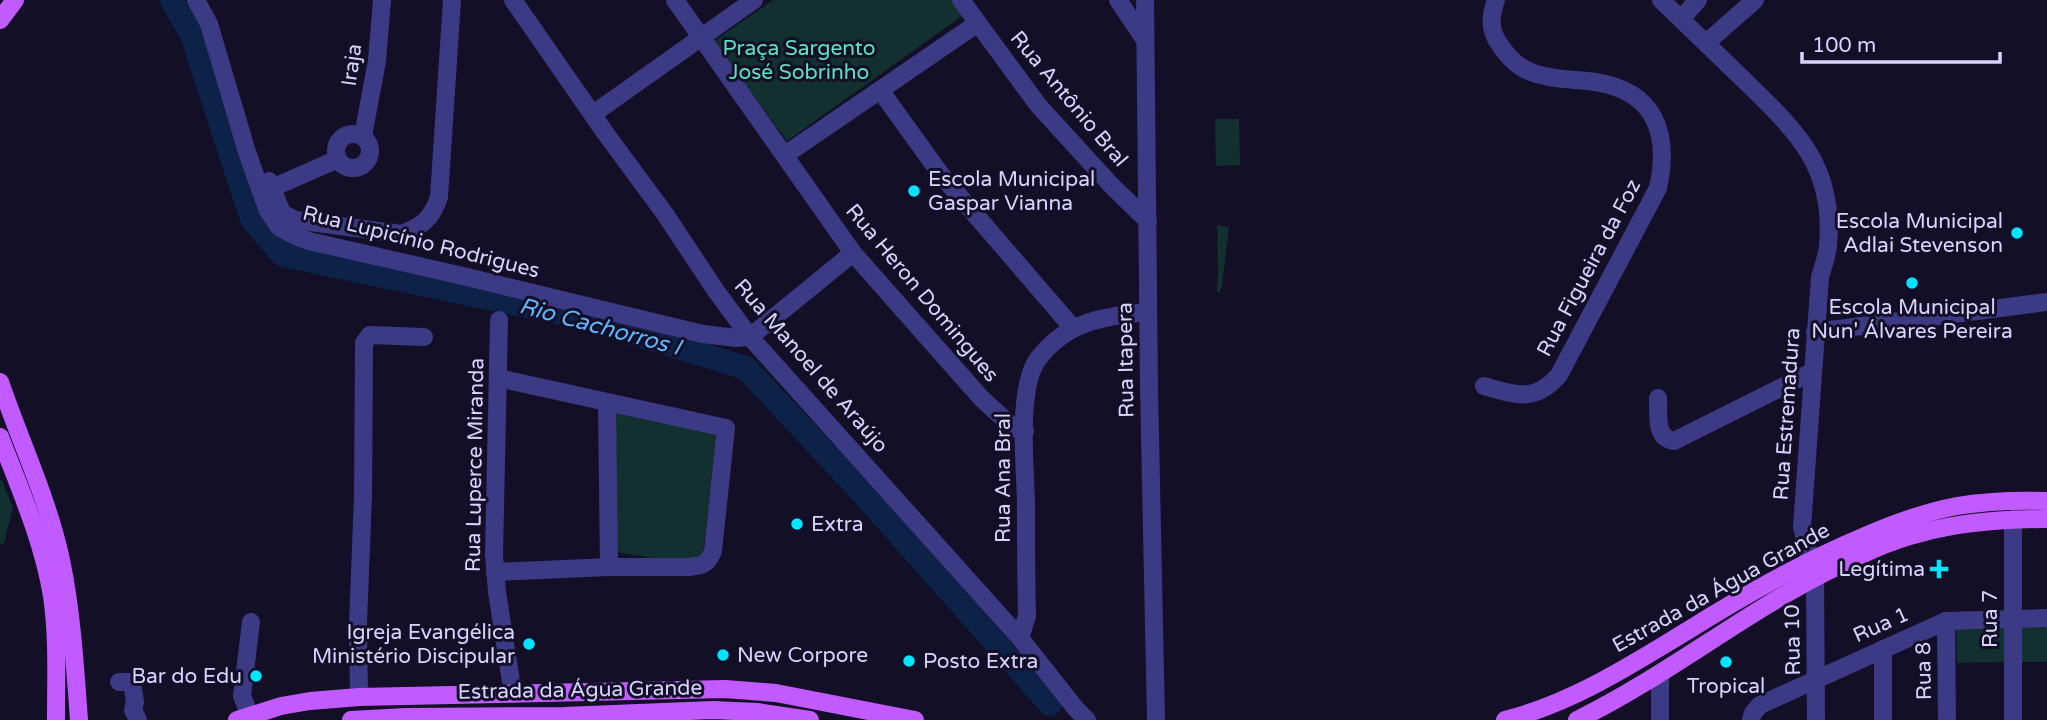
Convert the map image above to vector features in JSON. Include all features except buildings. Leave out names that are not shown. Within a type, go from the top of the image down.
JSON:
[{"type":"main road","points":[[0,20],[15,0]]},
{"type":"main road","points":[[0,382],[61,559],[72,628],[79,720]]},
{"type":"main road","points":[[0,437],[33,523],[52,596],[56,652],[56,720]]},
{"type":"main road","name":"Estrada da Água Grande","points":[[1506,720],[1573,696],[1697,624],[1812,569],[1893,524],[1955,506],[2047,500]]},
{"type":"main road","name":"Estrada da Água Grande","points":[[1577,720],[1660,674],[1791,590],[1812,569],[1921,533],[1978,522],[2047,519]]},
{"type":"main road","name":"Estrada da Água Grande","points":[[243,718],[281,706],[359,697],[733,689],[762,691],[830,712],[906,719]]},
{"type":"main road","name":"Estrada da Água Grande","points":[[351,720],[740,715],[810,720]]},
{"type":"street","points":[[198,0],[211,19],[282,212],[295,220],[401,234],[417,228],[429,218],[439,197],[452,0]]},
{"type":"street","name":"Rua Lupicínio Rodrigues","points":[[198,0],[209,24],[268,211],[279,227],[293,236],[309,242],[703,334],[750,337]]},
{"type":"street","name":"Iraja","points":[[363,136],[377,61],[382,0]]},
{"type":"street","name":"Rua Manoel de Araújo","points":[[513,0],[750,337],[1020,638],[1079,716]]},
{"type":"street","name":"Rua Heron Domingues","points":[[676,0],[853,253],[982,399],[1014,428],[1025,431]]},
{"type":"street","points":[[593,114],[754,0]]},
{"type":"street","name":"Rua Antônio Bral","points":[[961,0],[1038,105],[1148,221]]},
{"type":"street","points":[[1118,0],[1146,41]]},
{"type":"street","name":"Rua Itapera","points":[[1145,0],[1156,720]]},
{"type":"street","name":"Rua Figueira da Foz","points":[[1484,386],[1513,394],[1536,394],[1548,387],[1559,375],[1658,188],[1663,166],[1660,133],[1651,113],[1642,102],[1623,89],[1598,82],[1543,76],[1529,72],[1510,60],[1494,37],[1490,19],[1496,0]]},
{"type":"street","name":"Rua Estremadura","points":[[1661,0],[1785,120],[1810,152],[1820,174],[1826,197],[1828,247],[1820,277],[1802,527],[1812,569]]},
{"type":"street","points":[[1681,19],[1698,0]]},
{"type":"street","points":[[1706,43],[1755,0]]},
{"type":"street","points":[[785,155],[978,23]]},
{"type":"street","points":[[880,90],[942,176],[1073,328]]},
{"type":"street","points":[[354,133],[363,136],[369,142],[370,157],[365,164],[358,167],[343,165],[335,150],[338,141],[345,135],[354,133]]},
{"type":"street","points":[[272,188],[338,159]]},
{"type":"street","points":[[750,337],[853,253]]},
{"type":"street","points":[[1815,332],[2047,302]]},
{"type":"street","name":"Rua Ana Bral","points":[[1020,638],[1027,615],[1025,431],[1027,391],[1032,370],[1045,351],[1073,328],[1106,317],[1148,312]]},
{"type":"street","name":"Rua Luperce Miranda","points":[[499,320],[494,555],[513,694]]},
{"type":"street","points":[[359,697],[364,343],[370,335],[425,337]]},
{"type":"street","points":[[1658,398],[1659,430],[1667,440],[1674,441],[1812,372]]},
{"type":"street","points":[[495,572],[689,567],[708,562],[713,551],[726,428],[498,378]]},
{"type":"street","points":[[607,403],[609,567]]},
{"type":"street","name":"Rua 7","points":[[2013,519],[2013,720]]},
{"type":"street","name":"Rua 10","points":[[1812,569],[1816,720]]},
{"type":"street","name":"Rua 1","points":[[1751,720],[1760,705],[1946,621],[2047,618]]},
{"type":"street","name":"Rua 8","points":[[1946,621],[1947,720]]},
{"type":"street","points":[[243,718],[242,696],[251,622]]},
{"type":"street","points":[[1883,649],[1883,720]]},
{"type":"street","points":[[1660,674],[1660,720]]},
{"type":"street","points":[[120,682],[132,682],[135,702],[133,710],[138,720]]},
{"type":"green space","name":"Praça Sargento José Sobrinho","points":[[773,0],[951,0],[962,16],[787,141],[713,42]]},
{"type":"green space","points":[[1215,119],[1239,119],[1240,165],[1216,166]]},
{"type":"green space","points":[[1217,225],[1229,227],[1219,293],[1217,292]]},
{"type":"green space","points":[[612,408],[719,430],[701,566],[616,552]]},
{"type":"green space","points":[[0,480],[13,508],[4,543],[0,544]]},
{"type":"green space","points":[[2047,626],[2047,662],[2022,662],[2021,627]]},
{"type":"green space","points":[[1956,627],[2004,627],[2004,662],[1957,663]]},
{"type":"waterway","name":"Rio Cachorros I","points":[[172,0],[192,35],[252,219],[283,255],[580,317],[746,368],[859,489],[1050,704]]},
{"type":"place","name":"Escola Municipal Gaspar Vianna","points":[[914,191]]},
{"type":"place","name":"Escola Municipal Adlai Stevenson","points":[[2017,233]]},
{"type":"place","name":"Escola Municipal Nun' Álvares Pereira","points":[[1912,283]]},
{"type":"place","name":"Extra","points":[[797,524]]},
{"type":"place","name":"Legítima","points":[[1939,569]]},
{"type":"place","name":"Igreja Evangélica Ministério Discipular","points":[[529,644]]},
{"type":"place","name":"New Corpore","points":[[723,655]]},
{"type":"place","name":"Posto Extra","points":[[909,661]]},
{"type":"place","name":"Tropical","points":[[1726,662]]},
{"type":"place","name":"Bar do Edu","points":[[256,676]]}]
